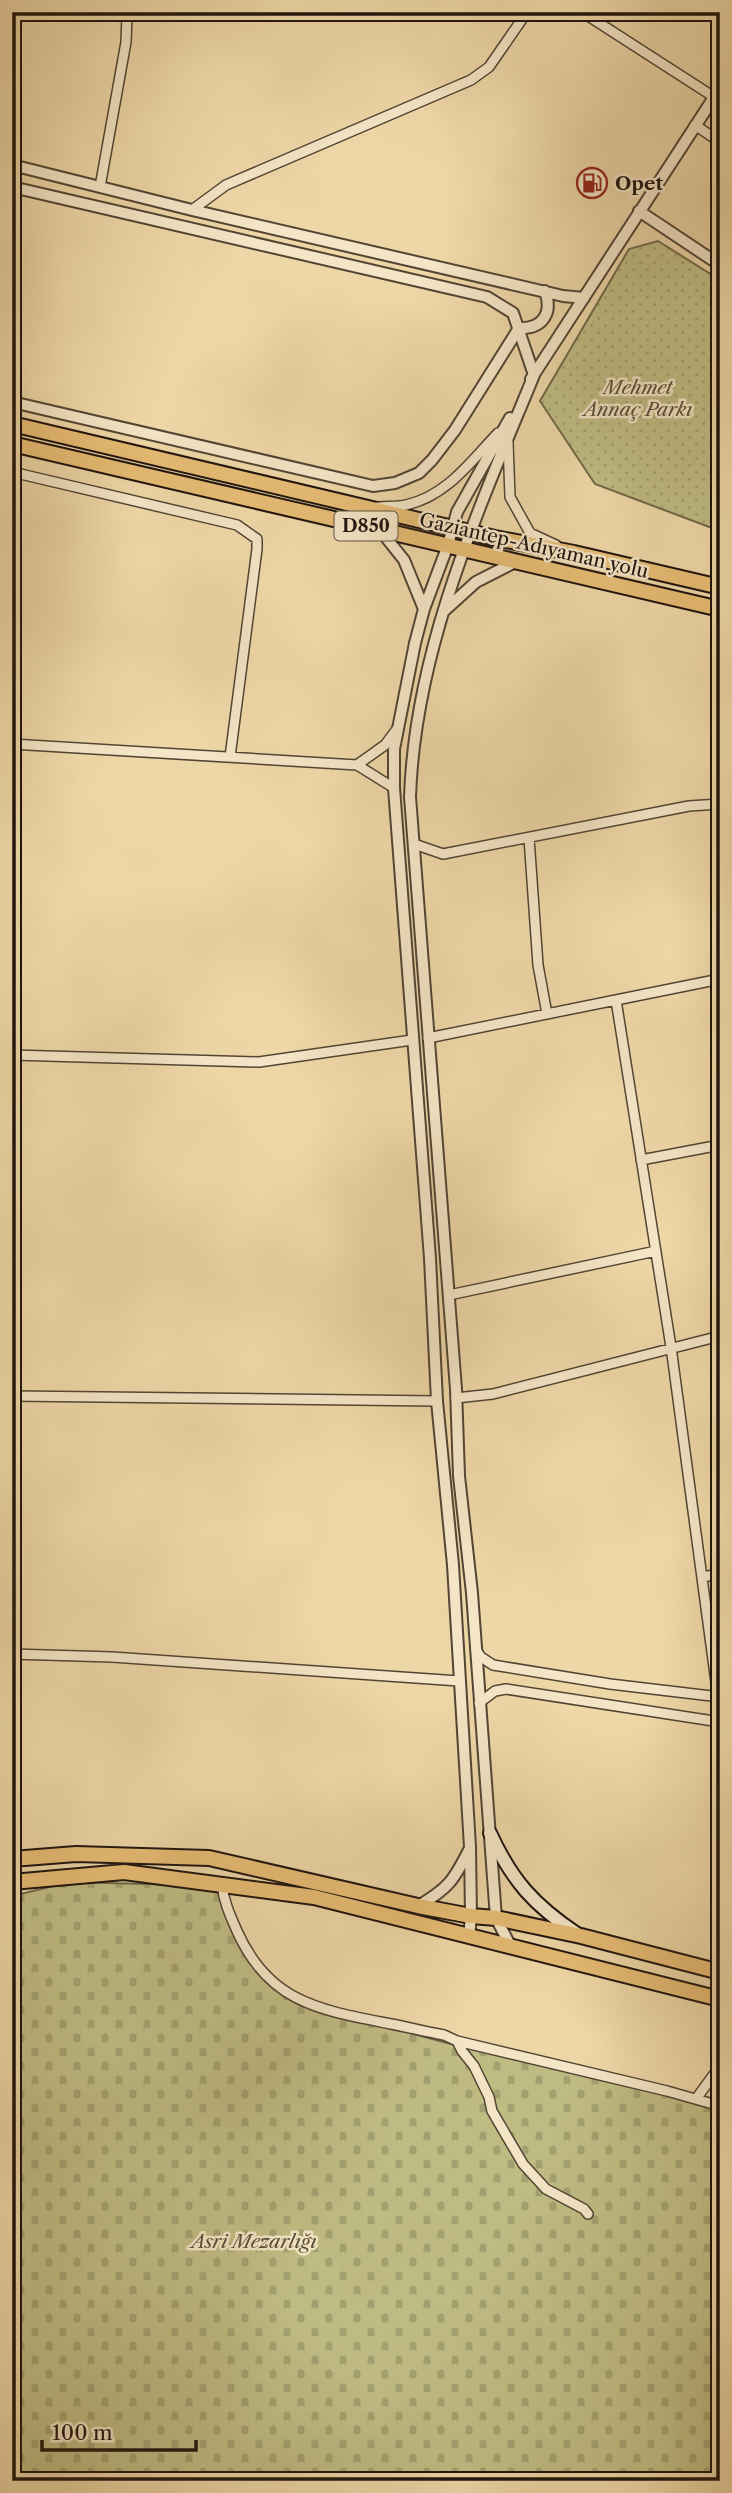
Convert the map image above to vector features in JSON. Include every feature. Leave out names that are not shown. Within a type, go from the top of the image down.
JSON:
[{"type":"main road","name":"Gaziantep-Adıyaman yolu","points":[[12,424],[452,528],[720,587]]},
{"type":"main road","name":"Gaziantep-Adıyaman yolu","points":[[12,444],[720,608]]},
{"type":"main road","points":[[489,1833],[516,1881],[546,1913],[581,1936]]},
{"type":"main road","points":[[12,1859],[76,1854],[209,1858],[418,1906],[496,1918],[581,1936],[720,1972]]},
{"type":"main road","points":[[12,1882],[124,1872],[314,1897],[720,1999]]},
{"type":"street","points":[[12,20],[26,12]]},
{"type":"street","points":[[99,12],[112,17],[131,14],[100,187]]},
{"type":"street","points":[[192,210],[226,185],[471,80],[489,67],[527,12]]},
{"type":"street","points":[[469,1937],[470,1847],[453,1565],[438,1401],[430,1258],[394,789],[394,749],[424,609],[448,545],[457,512],[534,376],[717,92],[583,12]]},
{"type":"street","points":[[695,125],[720,142]]},
{"type":"street","points":[[12,165],[192,210],[545,292],[584,298]]},
{"type":"street","points":[[12,187],[487,297],[513,313],[534,376],[470,532],[445,610],[415,724],[410,797],[449,1295],[458,1476],[476,1650],[496,1918],[511,1947]]},
{"type":"street","points":[[639,211],[720,265]]},
{"type":"street","points":[[12,402],[373,486],[395,483],[419,473],[456,430],[519,328],[532,326],[548,312],[549,303],[545,292]]},
{"type":"street","points":[[367,508],[406,505],[430,496],[465,470],[506,424]]},
{"type":"street","points":[[508,438],[510,497],[517,514],[530,533],[574,553]]},
{"type":"street","points":[[12,472],[237,525],[257,539],[230,757]]},
{"type":"street","points":[[380,530],[404,560],[424,609]]},
{"type":"street","points":[[445,610],[476,582],[517,561]]},
{"type":"street","points":[[357,765],[385,745],[398,727]]},
{"type":"street","points":[[12,744],[357,765],[394,789]]},
{"type":"street","points":[[414,844],[443,854],[689,806],[720,804]]},
{"type":"street","points":[[529,838],[538,965],[547,1014]]},
{"type":"street","points":[[428,1038],[720,979]]},
{"type":"street","points":[[476,1650],[493,1665],[610,1684],[719,1697],[671,1347],[616,1000]]},
{"type":"street","points":[[12,1055],[260,1062],[412,1040]]},
{"type":"street","points":[[641,1160],[720,1145]]},
{"type":"street","points":[[449,1295],[656,1251]]},
{"type":"street","points":[[456,1398],[492,1394],[720,1336]]},
{"type":"street","points":[[12,1396],[438,1401]]},
{"type":"street","points":[[702,1577],[720,1574]]},
{"type":"street","points":[[12,1654],[113,1657],[459,1681]]},
{"type":"street","points":[[479,1703],[495,1691],[506,1689],[720,1722]]},
{"type":"street","points":[[418,1906],[436,1896],[455,1878],[470,1847]]},
{"type":"street","points":[[222,1885],[224,1900],[251,1960],[270,1982],[307,2003],[350,2016],[444,2035],[457,2041],[720,2106]]},
{"type":"street","points":[[457,2041],[474,2066],[489,2097],[492,2111],[510,2145],[534,2179],[546,2189],[584,2209],[587,2214]]},
{"type":"street","points":[[696,2099],[720,2066]]},
{"type":"green space","name":"Mehmet Annaç Parkı","points":[[658,241],[720,280],[720,531],[595,484],[540,401],[629,249]]},
{"type":"green space","name":"Asri Mezarlığı","points":[[70,1882],[221,1886],[251,1961],[305,2005],[451,2044],[720,2100],[720,2481],[12,2481],[12,1896]]},
{"type":"place","name":"Opet","points":[[592,183]]}]
